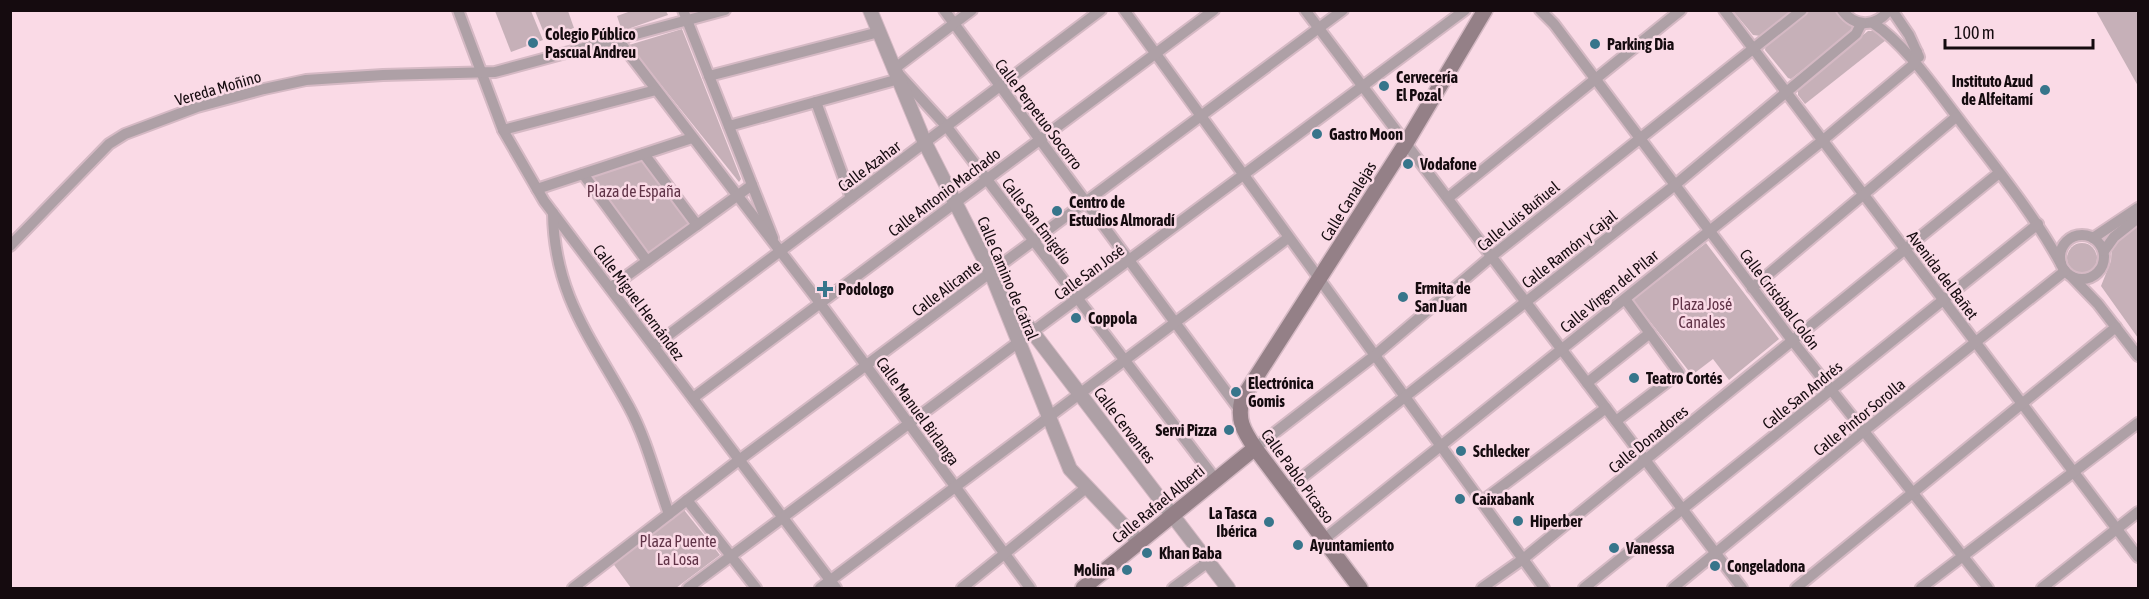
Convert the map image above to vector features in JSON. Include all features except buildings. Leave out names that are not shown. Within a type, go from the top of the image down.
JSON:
[{"type":"main road","name":"Calle Canalejas","points":[[1239,409],[1242,399],[1406,143],[1485,10]]},
{"type":"main road","name":"Calle Pablo Picasso","points":[[1239,409],[1242,429],[1359,588]]},
{"type":"main road","name":"Calle Rafael Alberti","points":[[1083,588],[1255,448]]},
{"type":"street","name":"Calle Miguel Hernández","points":[[458,10],[502,130],[537,189],[833,585]]},
{"type":"street","name":"Vereda Moñino","points":[[10,246],[110,144],[125,134],[197,106],[306,80],[495,72],[619,41],[685,15],[724,10]]},
{"type":"street","name":"Calle Camino de Catral","points":[[870,10],[925,143],[992,278],[1070,469],[1139,542]]},
{"type":"street","name":"Calle Perpetuo Socorro","points":[[944,10],[1239,409]]},
{"type":"street","points":[[729,126],[816,102],[897,74],[972,10]]},
{"type":"street","name":"Calle Azahar","points":[[654,346],[1101,10]]},
{"type":"street","points":[[1124,10],[1544,588]]},
{"type":"street","name":"Calle Antonio Machado","points":[[693,398],[1214,10]]},
{"type":"street","points":[[1305,10],[1742,588]]},
{"type":"street","name":"Calle Alicante","points":[[573,588],[866,366],[992,278],[1034,241],[1343,10]]},
{"type":"street","name":"Calle San José","points":[[688,588],[1465,10]]},
{"type":"street","name":"Calle Cristóbal Colón","points":[[1540,10],[1554,24],[1792,341],[1989,588]]},
{"type":"street","name":"Calle Cristóbal Colón","points":[[1549,10],[1554,24]]},
{"type":"street","points":[[1448,198],[1681,10]]},
{"type":"street","name":"Avenida del Bañet","points":[[1724,10],[2139,557]]},
{"type":"street","name":"Calle Luis Buñuel","points":[[1255,448],[1374,356],[1492,256],[1802,10]]},
{"type":"street","points":[[1842,10],[1853,21],[1861,24],[1873,23],[1891,10],[1909,35],[1929,79]]},
{"type":"street","points":[[685,15],[779,252]]},
{"type":"street","points":[[1873,23],[1885,31],[1929,79],[2041,228],[2066,271],[2098,303],[2139,356]]},
{"type":"street","name":"Calle Ramón y Cajal","points":[[1286,490],[1674,184],[1856,34],[1861,24]]},
{"type":"street","points":[[709,76],[879,32]]},
{"type":"street","name":"Calle Manuel Birlanga","points":[[619,41],[820,303],[1030,588]]},
{"type":"street","points":[[1914,64],[1917,52]]},
{"type":"street","name":"Calle Virgen del Pilar","points":[[1323,540],[1822,141],[1914,64]]},
{"type":"street","name":"Calle San Emigdio","points":[[897,74],[946,127],[987,179],[1216,480]]},
{"type":"street","points":[[502,130],[656,90]]},
{"type":"street","points":[[816,102],[851,198]]},
{"type":"street","points":[[1752,288],[1956,117]]},
{"type":"street","points":[[537,189],[692,138]]},
{"type":"street","points":[[644,154],[697,225]]},
{"type":"street","name":"Calle Donadores","points":[[1482,588],[1523,560],[1999,173]]},
{"type":"street","points":[[583,174],[647,261]]},
{"type":"street","points":[[610,288],[752,185]]},
{"type":"street","points":[[2041,228],[2056,241],[2068,240],[2076,236],[2093,238],[2139,207]]},
{"type":"street","points":[[553,213],[554,235],[562,281],[584,331],[634,418],[669,514]]},
{"type":"street","points":[[2066,271],[2088,279],[2096,275],[2102,268],[2104,251],[2114,237],[2139,218]]},
{"type":"street","name":"Calle San Andrés","points":[[1584,588],[1944,302],[2041,228]]},
{"type":"street","points":[[820,588],[833,585],[955,487],[1288,238]]},
{"type":"street","points":[[2093,238],[2104,251]]},
{"type":"street","points":[[2066,271],[2063,247],[2068,240]]},
{"type":"street","name":"Calle Pintor Sorolla","points":[[1673,588],[1864,431],[2066,271]]},
{"type":"street","points":[[2096,275],[2093,287],[2098,303]]},
{"type":"street","name":"Calle Cervantes","points":[[992,278],[1228,588]]},
{"type":"street","points":[[1616,422],[1680,373],[1625,299]]},
{"type":"street","points":[[1796,588],[2116,327]]},
{"type":"street","points":[[1587,382],[1650,333]]},
{"type":"street","points":[[1481,502],[1606,408]]},
{"type":"street","points":[[1921,588],[2139,423]]},
{"type":"street","points":[[962,588],[1086,488]]},
{"type":"street","points":[[687,500],[756,588]]},
{"type":"street","points":[[2042,588],[2139,512]]},
{"type":"street","points":[[1173,588],[1208,562]]},
{"type":"green space","points":[[495,11],[531,11],[543,40],[511,52]]},
{"type":"green space","points":[[535,11],[568,11],[574,28],[546,38]]},
{"type":"green space","points":[[631,11],[666,11],[668,15],[622,31],[617,16]]},
{"type":"green space","points":[[1733,11],[1793,11],[1761,36],[1753,35]]},
{"type":"green space","points":[[1808,11],[1836,11],[1843,21],[1852,26],[1852,31],[1791,79],[1765,50],[1766,44]]},
{"type":"green space","points":[[2096,11],[2136,11],[2138,15],[2138,86]]},
{"type":"green space","points":[[682,29],[741,179],[739,182],[629,45]]},
{"type":"green space","points":[[1868,31],[1879,31],[1886,40],[1805,104],[1798,95],[1798,88]]},
{"type":"green space","name":"Plaza de España","points":[[644,159],[688,220],[688,225],[652,253],[647,252],[590,179],[592,174]]},
{"type":"green space","points":[[2138,224],[2138,338],[2101,286],[2111,261],[2112,245]]},
{"type":"green space","name":"Plaza José Canales","points":[[1706,243],[1779,339],[1729,380],[1713,359],[1692,375],[1633,300]]},
{"type":"green space","points":[[2082,243],[2093,247],[2097,258],[2093,269],[2082,273],[2071,269],[2067,258],[2071,247]]},
{"type":"green space","name":"Plaza Puente La Losa","points":[[684,510],[720,555],[676,588],[631,588],[612,562]]},
{"type":"place","name":"Colegio Público Pascual Andreu","points":[[533,43]]},
{"type":"place","name":"Parking Dia","points":[[1595,44]]},
{"type":"place","name":"Cervecería El Pozal","points":[[1384,86]]},
{"type":"place","name":"Instituto Azud de Alfeitamí","points":[[2045,90]]},
{"type":"place","name":"Gastro Moon","points":[[1317,134]]},
{"type":"place","name":"Vodafone","points":[[1408,164]]},
{"type":"place","name":"Centro de Estudios Almoradí","points":[[1057,211]]},
{"type":"place","name":"Podologo","points":[[825,289]]},
{"type":"place","name":"Ermita de San Juan","points":[[1403,297]]},
{"type":"place","name":"Coppola","points":[[1076,318]]},
{"type":"place","name":"Teatro Cortés","points":[[1634,378]]},
{"type":"place","name":"Electrónica Gomis","points":[[1236,392]]},
{"type":"place","name":"Servi Pizza","points":[[1229,430]]},
{"type":"place","name":"Schlecker","points":[[1461,451]]},
{"type":"place","name":"Caixabank","points":[[1460,499]]},
{"type":"place","name":"Hiperber","points":[[1518,521]]},
{"type":"place","name":"La Tasca Ibérica","points":[[1269,522]]},
{"type":"place","name":"Ayuntamiento","points":[[1298,545]]},
{"type":"place","name":"Vanessa","points":[[1614,548]]},
{"type":"place","name":"Khan Baba","points":[[1147,553]]},
{"type":"place","name":"Congeladona","points":[[1715,566]]},
{"type":"place","name":"Molina","points":[[1127,570]]}]
